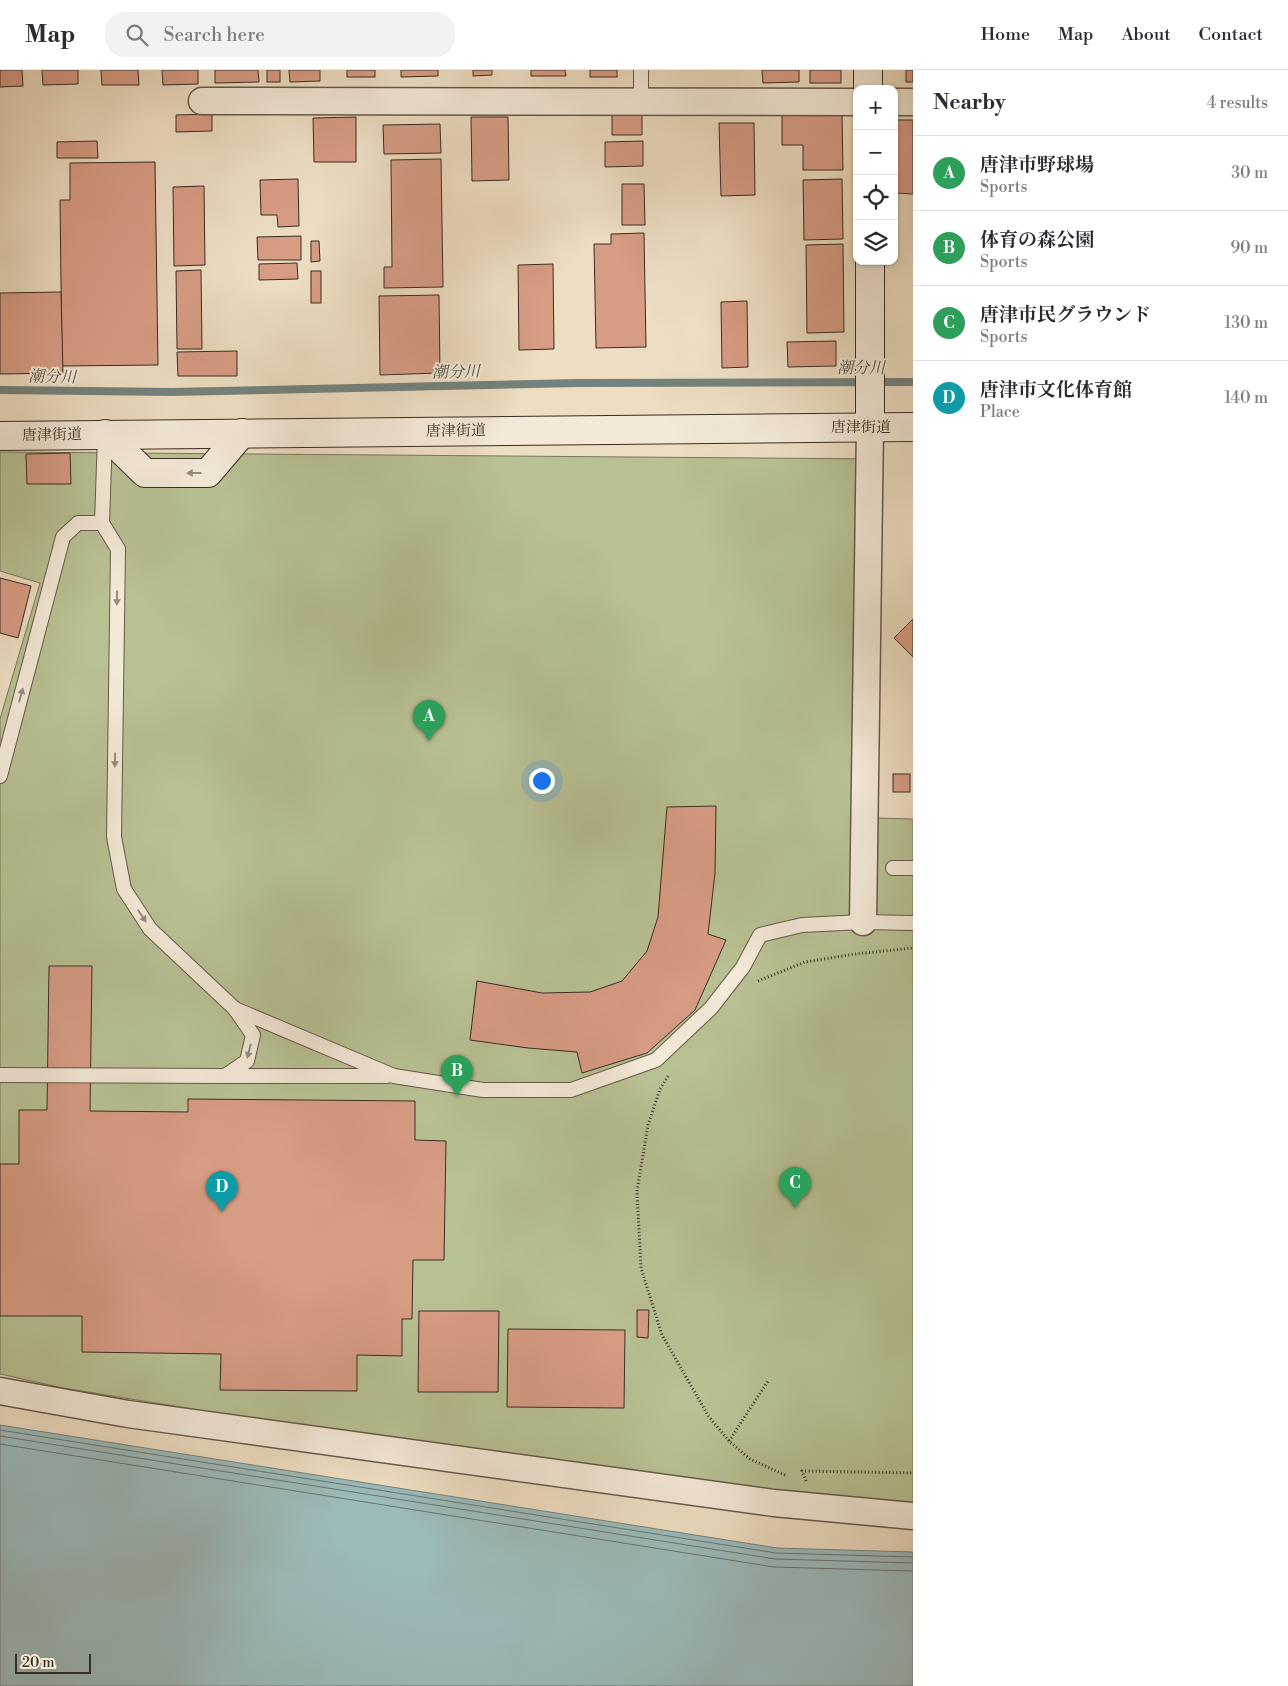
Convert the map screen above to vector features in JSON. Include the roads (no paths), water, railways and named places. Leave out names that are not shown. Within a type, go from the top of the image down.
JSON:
[{"type":"street","points":[[868,70],[868,85]]},
{"type":"street","points":[[202,101],[853,102]]},
{"type":"street","points":[[898,102],[913,102]]},
{"type":"street","points":[[863,922],[871,380],[870,265]]},
{"type":"street","name":"唐津街道","points":[[0,436],[913,427]]},
{"type":"street","points":[[105,434],[145,473],[208,473],[242,433]]},
{"type":"street","points":[[0,1391],[128,1414],[765,1502],[913,1516]]},
{"type":"lane","points":[[641,70],[641,102]]},
{"type":"lane","points":[[105,434],[102,523],[118,549],[114,838],[124,889],[150,929],[234,1009],[253,1035],[247,1061],[225,1076]]},
{"type":"lane","points":[[0,776],[63,536],[78,523],[102,523]]},
{"type":"lane","points":[[893,868],[913,868]]},
{"type":"lane","points":[[0,1075],[394,1076],[483,1090],[571,1090],[656,1060],[712,1008],[743,967],[760,935],[802,925],[863,922],[913,923]]},
{"type":"lane","points":[[234,1009],[394,1076]]},
{"type":"water","points":[[0,1425],[777,1548],[913,1552],[913,1686],[0,1686]]},
{"type":"waterway","name":"潮分川","points":[[0,390],[172,392],[579,383],[913,382]]},
{"type":"place","name":"唐津市野球場","points":[[429,741]]},
{"type":"place","name":"体育の森公園","points":[[457,1096]]},
{"type":"place","name":"唐津市民グラウンド","points":[[795,1208]]},
{"type":"place","name":"唐津市文化体育館","points":[[222,1212]]}]
